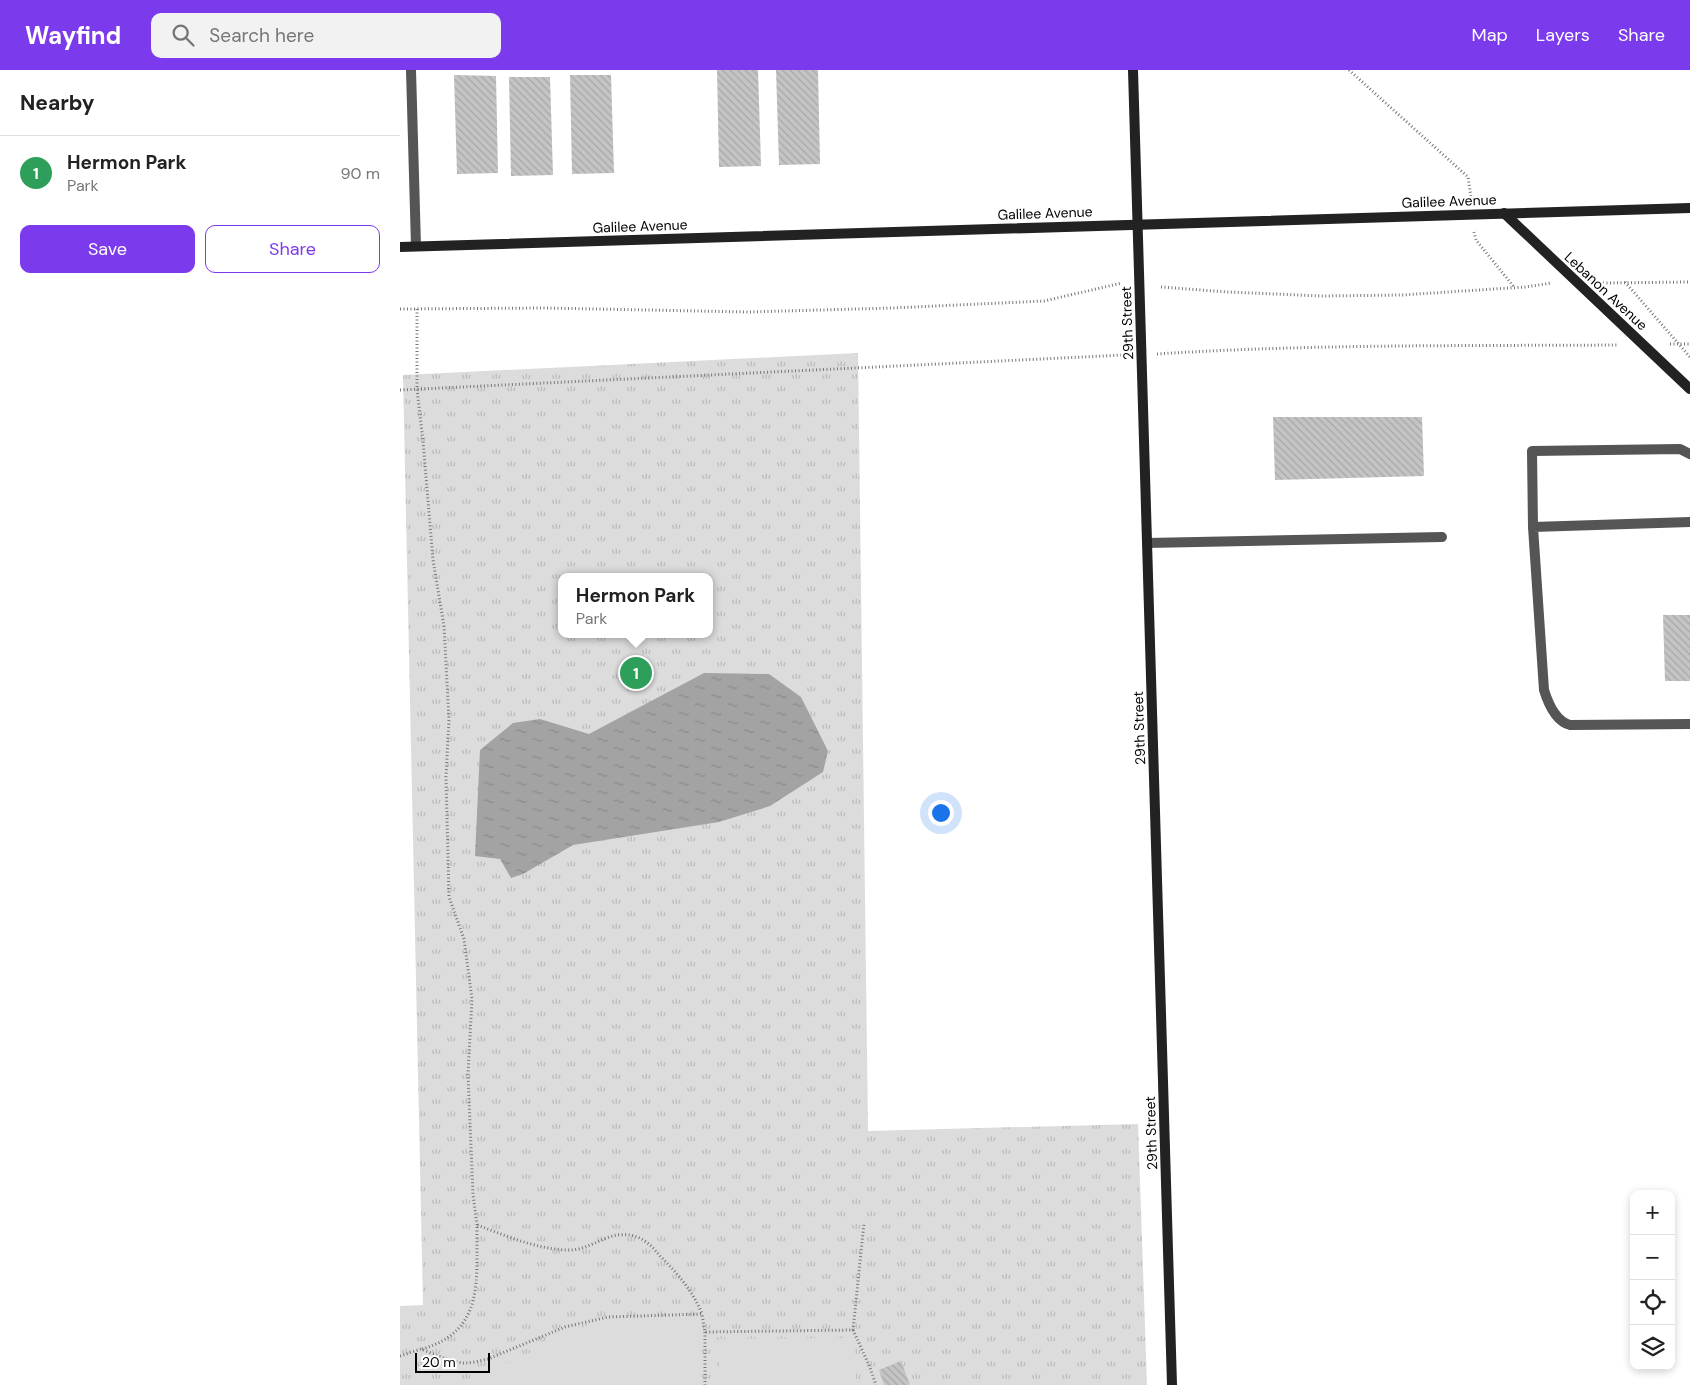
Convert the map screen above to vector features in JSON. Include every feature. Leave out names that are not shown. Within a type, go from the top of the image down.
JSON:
[{"type":"street","points":[[411,70],[416,246]]},
{"type":"street","name":"29th Street","points":[[1133,70],[1172,1385]]},
{"type":"street","name":"Galilee Avenue","points":[[400,247],[1690,208]]},
{"type":"street","name":"Lebanon Avenue","points":[[1504,213],[1690,389]]},
{"type":"street","points":[[1690,454],[1680,449],[1532,451],[1533,527],[1544,690],[1548,705],[1565,724],[1570,726],[1690,724]]},
{"type":"street","points":[[1533,527],[1690,522]]},
{"type":"street","points":[[1147,543],[1442,537]]},
{"type":"path","points":[[1350,70],[1468,177],[1471,196]]},
{"type":"path","points":[[1475,236],[1476,240],[1514,287]]},
{"type":"path","points":[[1625,282],[1690,357]]},
{"type":"path","points":[[1596,283],[1690,282]]},
{"type":"path","points":[[400,309],[748,312],[892,308],[1044,301],[1124,283]]},
{"type":"path","points":[[1161,287],[1322,296],[1402,295],[1514,287],[1542,283]]},
{"type":"path","points":[[400,1356],[435,1345],[459,1330],[470,1313],[476,1294],[478,1225],[473,1195],[468,1074],[472,999],[464,939],[449,897],[446,777],[449,720],[444,626],[433,560],[417,389],[417,309]]},
{"type":"path","points":[[1678,344],[1690,344]]},
{"type":"path","points":[[1166,353],[1348,347],[1605,345]]},
{"type":"path","points":[[400,390],[1124,355]]},
{"type":"path","points":[[864,1223],[854,1330],[876,1385]]},
{"type":"path","points":[[478,1225],[543,1247],[571,1250],[596,1244],[616,1235],[629,1235],[642,1239],[688,1286],[702,1314],[705,1332],[705,1385]]},
{"type":"path","points":[[421,1349],[462,1363],[474,1362],[488,1359],[565,1327],[608,1317],[702,1314]]},
{"type":"path","points":[[705,1332],[854,1330]]},
{"type":"green space","points":[[858,353],[868,1131],[1138,1124],[1147,1385],[400,1385],[400,1306],[423,1305],[403,375]]},
{"type":"green space","points":[[700,1317],[698,1385],[465,1385],[588,1325]]},
{"type":"green space","points":[[855,1338],[856,1385],[720,1385],[718,1339]]},
{"type":"water","points":[[704,673],[769,674],[801,697],[828,751],[823,772],[770,806],[719,822],[573,845],[523,874],[511,878],[500,859],[475,856],[480,750],[513,723],[540,719],[589,734]]},
{"type":"building","points":[[717,70],[758,70],[761,166],[719,167]]},
{"type":"building","points":[[776,70],[818,70],[820,164],[779,165]]},
{"type":"building","points":[[454,75],[496,76],[498,173],[457,174]]},
{"type":"building","points":[[570,75],[611,75],[614,173],[572,174]]},
{"type":"building","points":[[509,77],[550,77],[553,175],[511,176]]},
{"type":"building","points":[[1273,417],[1422,417],[1424,476],[1275,480]]},
{"type":"building","points":[[1663,615],[1690,615],[1690,681],[1665,681]]},
{"type":"building","points":[[901,1361],[910,1385],[884,1385],[879,1370]]},
{"type":"place","name":"Hermon Park","points":[[636,673]]}]
